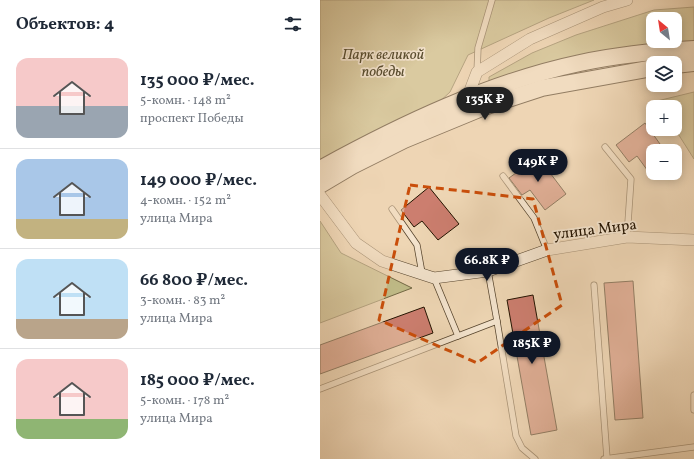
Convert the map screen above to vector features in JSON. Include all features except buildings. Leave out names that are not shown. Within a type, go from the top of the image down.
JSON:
[{"type":"main road","points":[[320,170],[371,142],[470,98],[516,81],[579,64],[668,50],[694,48]]},
{"type":"main road","points":[[682,64],[694,63]]},
{"type":"main road","points":[[320,185],[352,166],[404,140],[484,106],[542,88],[646,69]]},
{"type":"street","points":[[470,98],[469,93],[477,72],[530,39],[603,7],[627,0]]},
{"type":"street","points":[[320,195],[356,242],[382,260],[434,278]]},
{"type":"street","name":"улица Мира","points":[[434,278],[488,271],[547,250],[627,237],[694,240]]},
{"type":"lane","points":[[477,72],[478,48],[492,0]]},
{"type":"lane","points":[[606,148],[631,179],[627,237]]},
{"type":"lane","points":[[503,176],[534,218],[547,250]]},
{"type":"lane","points":[[392,209],[417,245],[422,273]]},
{"type":"lane","points":[[488,271],[516,436],[522,448],[535,459]]},
{"type":"lane","points":[[434,278],[458,336]]},
{"type":"lane","points":[[594,285],[606,459],[694,447]]},
{"type":"lane","points":[[320,388],[497,321]]},
{"type":"lane","points":[[694,395],[694,410]]},
{"type":"highlighted area","points":[[410,185],[533,199],[562,305],[477,363],[379,320]]},
{"type":"green space","name":"Парк великой победы","points":[[320,0],[594,0],[549,18],[468,55],[450,92],[437,104],[320,164]]},
{"type":"green space","points":[[694,7],[694,45],[682,47],[682,12],[648,12],[654,10]]},
{"type":"green space","points":[[646,13],[646,48],[678,48],[489,83],[489,77],[532,53],[576,35]]},
{"type":"green space","points":[[694,92],[694,159],[679,136],[682,136],[682,100],[661,100]]},
{"type":"green space","points":[[320,221],[341,253],[412,288],[320,323]]}]
